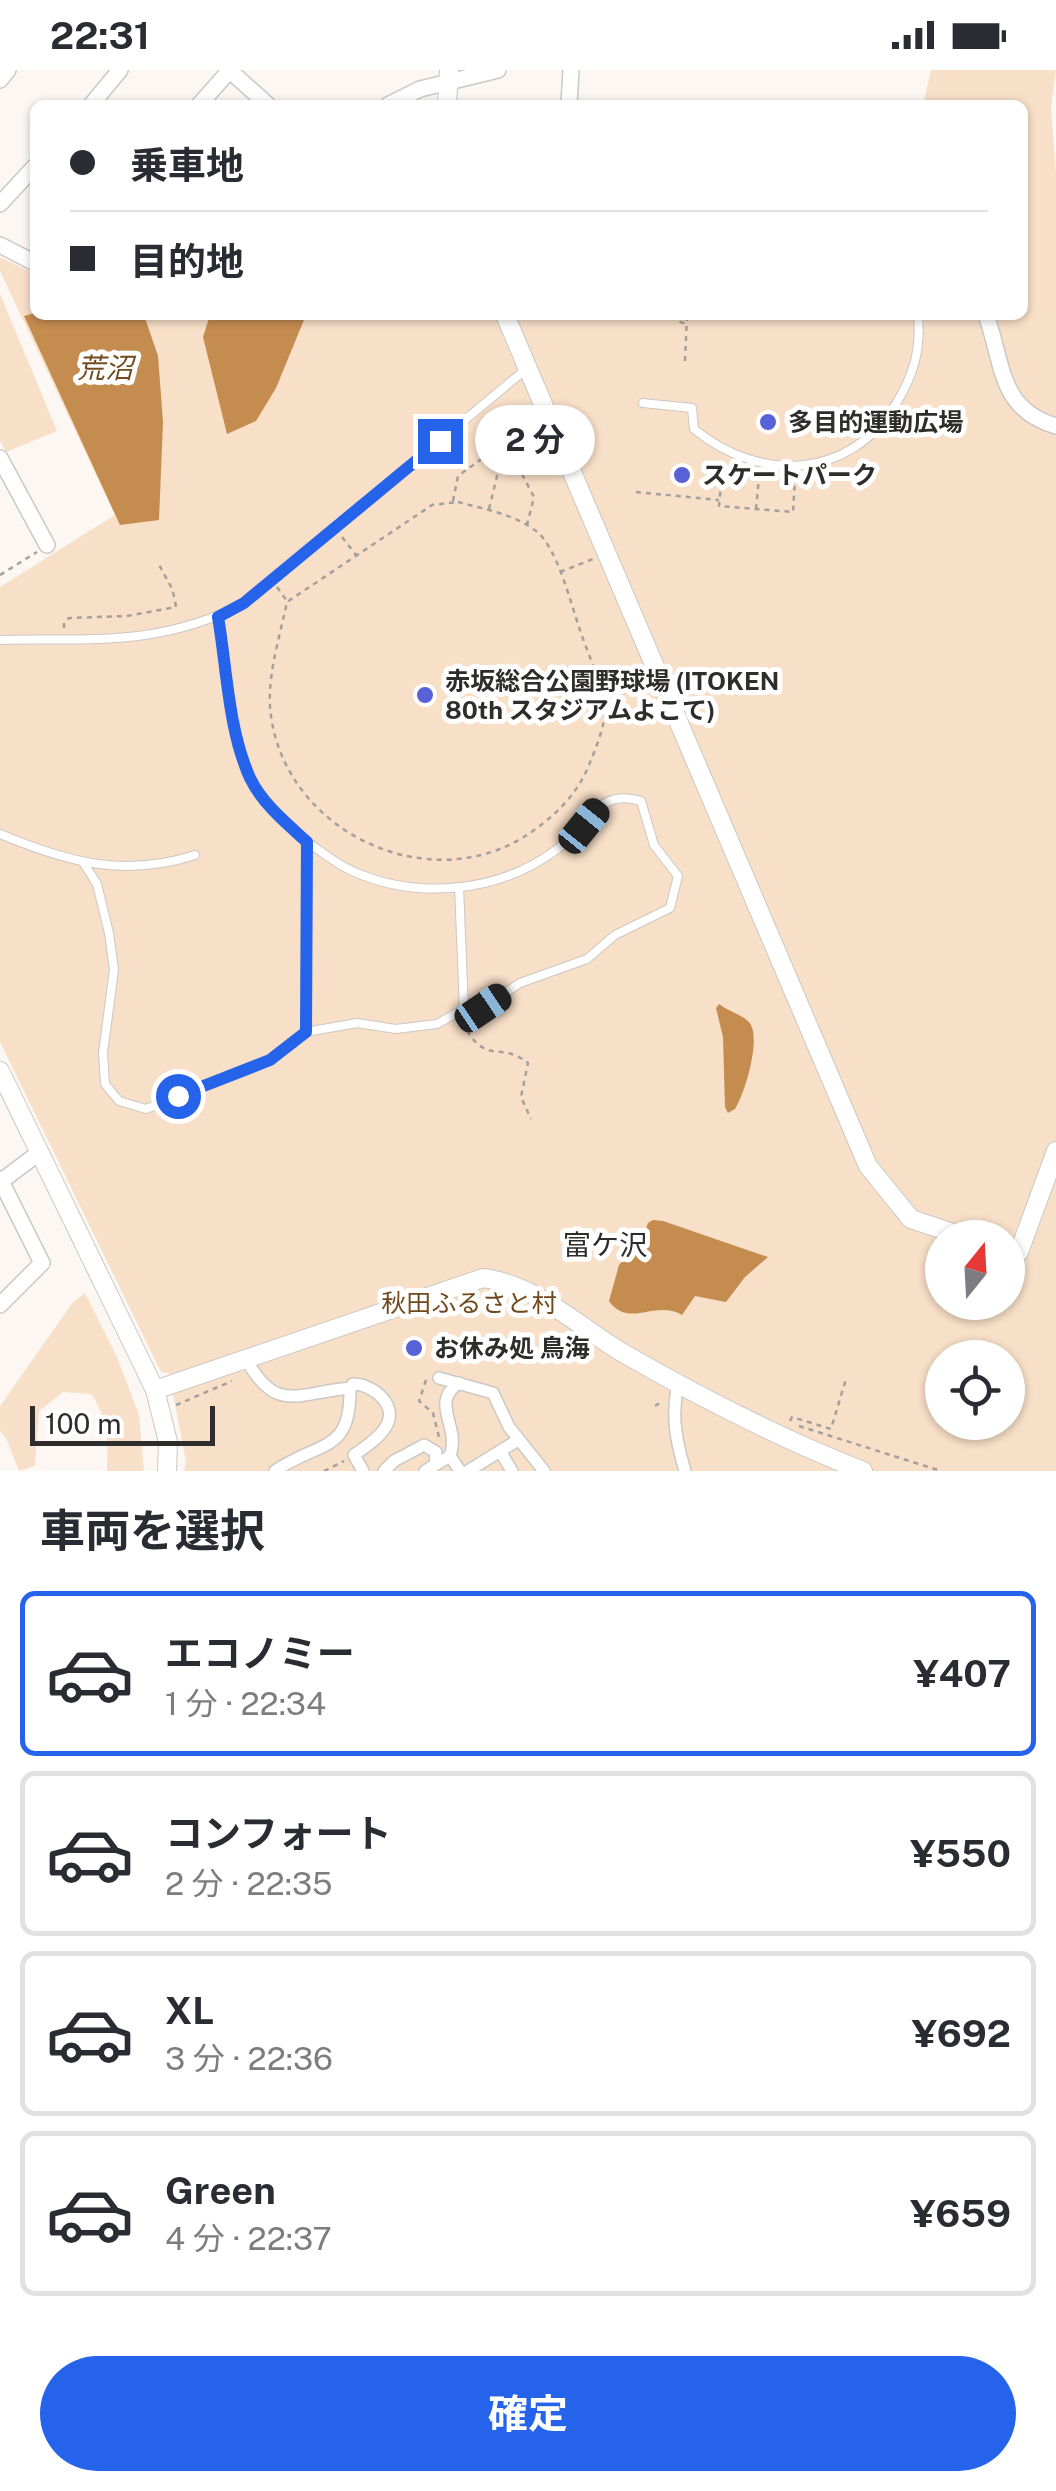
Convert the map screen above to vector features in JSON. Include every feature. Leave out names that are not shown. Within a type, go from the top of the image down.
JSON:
[{"type":"street","points":[[0,80],[8,70]]},
{"type":"street","points":[[95,100],[120,70]]},
{"type":"street","points":[[203,100],[230,70],[263,100]]},
{"type":"street","points":[[398,100],[449,76],[498,70]]},
{"type":"street","points":[[568,100],[571,70]]},
{"type":"street","points":[[0,204],[30,171]]},
{"type":"street","points":[[0,245],[30,260]]},
{"type":"street","points":[[507,320],[868,1166],[910,1219],[925,1224]]},
{"type":"street","points":[[988,320],[1012,400],[1034,419],[1056,426]]},
{"type":"street","points":[[0,458],[5,478],[47,545]]},
{"type":"street","points":[[0,1071],[155,1390],[168,1442],[167,1471]]},
{"type":"street","points":[[1025,1238],[1056,1151]]},
{"type":"street","points":[[0,1305],[42,1264],[0,1181],[40,1152]]},
{"type":"street","points":[[155,1390],[250,1366],[483,1278],[506,1280],[678,1384],[786,1441],[863,1471]]},
{"type":"street","points":[[250,1366],[273,1394],[286,1397],[350,1388],[354,1384],[364,1384],[378,1392],[388,1407],[389,1422],[384,1432],[354,1455],[364,1471]]},
{"type":"street","points":[[433,1378],[494,1392],[518,1440],[544,1471]]},
{"type":"street","points":[[430,1468],[450,1456],[455,1438],[444,1406],[450,1390],[460,1382]]},
{"type":"street","points":[[678,1384],[674,1429],[685,1471]]},
{"type":"street","points":[[275,1471],[298,1455],[338,1439],[348,1426],[350,1388]]},
{"type":"street","points":[[468,1471],[518,1440]]},
{"type":"street","points":[[384,1471],[424,1445],[436,1452],[430,1468]]},
{"type":"street","points":[[500,1452],[512,1471]]},
{"type":"street","points":[[450,1456],[460,1471]]},
{"type":"lane","points":[[643,403],[692,408],[694,428],[715,446],[742,458],[782,466],[844,456],[869,439],[905,389],[916,366],[918,320]]},
{"type":"lane","points":[[0,640],[65,640],[169,632],[218,617],[244,603],[529,366]]},
{"type":"lane","points":[[83,862],[97,884],[114,970],[103,1053],[105,1084],[120,1101],[146,1110],[270,1060],[306,1032],[357,1023],[396,1028],[437,1024],[461,1011],[483,1008],[520,982],[587,960],[615,935],[670,908],[678,876],[654,845],[640,801],[622,795],[604,802],[556,850],[534,864],[485,884],[393,886],[349,870],[307,842],[279,816],[251,781],[238,744],[218,617]]},
{"type":"lane","points":[[0,834],[38,850],[83,862],[129,868],[167,864],[195,855]]},
{"type":"lane","points":[[306,1032],[307,842]]},
{"type":"lane","points":[[459,887],[461,1011]]},
{"type":"path","points":[[674,320],[686,324]]},
{"type":"path","points":[[684,361],[686,320]]},
{"type":"path","points":[[489,510],[511,419]]},
{"type":"path","points":[[440,441],[466,470]]},
{"type":"path","points":[[453,502],[458,476],[505,442]]},
{"type":"path","points":[[505,442],[534,498],[527,525]]},
{"type":"path","points":[[722,472],[759,476],[796,479],[793,512],[719,506],[722,472]]},
{"type":"path","points":[[756,509],[759,476]]},
{"type":"path","points":[[636,492],[718,500]]},
{"type":"path","points":[[453,502],[489,510],[540,534],[560,572],[602,700],[602,722],[586,772],[557,814],[497,852],[440,862],[401,857],[364,844],[316,809],[293,779],[275,742],[270,690],[288,602],[432,505],[453,502]]},
{"type":"path","points":[[335,528],[357,556]]},
{"type":"path","points":[[0,575],[47,545]]},
{"type":"path","points":[[560,572],[608,553]]},
{"type":"path","points":[[65,640],[64,623],[69,618],[127,616],[176,607],[173,584],[158,562]]},
{"type":"path","points":[[272,580],[288,602]]},
{"type":"path","points":[[602,700],[662,681]]},
{"type":"path","points":[[461,1011],[476,1045],[494,1053],[517,1055],[528,1062],[522,1097],[531,1119]]},
{"type":"path","points":[[172,1410],[178,1402],[207,1393],[250,1366]]},
{"type":"path","points":[[433,1378],[419,1401],[433,1412],[435,1430],[450,1456]]},
{"type":"path","points":[[846,1380],[831,1430],[792,1417],[790,1423],[941,1471]]},
{"type":"path","points":[[324,1471],[354,1455]]},
{"type":"green space","name":"秋田ふるさと村","points":[[931,70],[1056,70],[1051,108],[1056,173],[1056,1471],[184,1471],[186,1461],[169,1373],[161,1372],[0,1042],[0,587],[115,515],[0,271],[0,257],[30,272],[30,320],[1028,320],[1028,100],[924,100]]},
{"type":"green space","points":[[0,294],[57,431],[6,452],[0,441]]},
{"type":"green space","points":[[85,1293],[117,1357],[139,1415],[144,1471],[107,1471],[106,1431],[97,1404],[91,1394],[63,1392],[39,1411],[35,1466],[19,1471],[0,1431],[0,1406],[73,1302]]},
{"type":"water","name":"荒沼","points":[[30,314],[30,320],[146,320],[158,356],[163,422],[159,520],[120,525],[24,316]]},
{"type":"water","points":[[208,320],[304,320],[276,388],[256,421],[227,434],[203,337]]},
{"type":"water","points":[[719,1004],[748,1021],[754,1038],[743,1091],[735,1109],[728,1113],[723,1037],[716,1008]]},
{"type":"water","points":[[653,1220],[768,1257],[745,1277],[726,1302],[695,1296],[682,1315],[662,1310],[625,1313],[609,1301],[619,1265],[642,1240]]},
{"type":"place","name":"多目的運動広場","points":[[768,422]]},
{"type":"place","name":"スケートパーク","points":[[682,475]]},
{"type":"place","name":"赤坂総合公園野球場 (ITOKEN 80th スタジアムよこて)","points":[[425,695]]},
{"type":"place","name":"お休み処 鳥海","points":[[414,1348]]},
{"type":"district","name":"富ケ沢","points":[[605,1244]]},
{"type":"route","points":[[178,1096],[270,1060],[306,1032],[307,842],[279,816],[251,781],[238,744],[218,617],[244,603],[440,441]]}]
